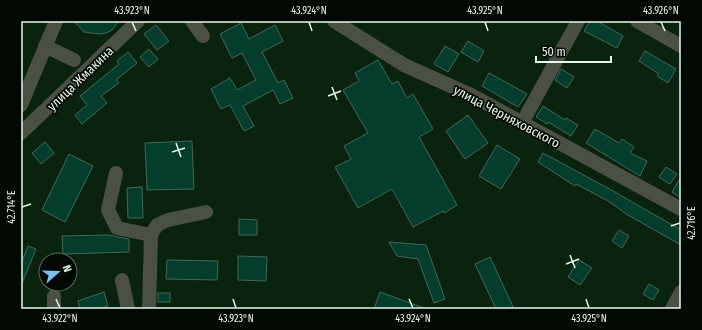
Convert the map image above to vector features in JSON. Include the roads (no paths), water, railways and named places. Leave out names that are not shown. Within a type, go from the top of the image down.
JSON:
[{"type":"street","points":[[21,105],[56,21]]},
{"type":"street","name":"улица Жмакина","points":[[21,133],[138,21]]},
{"type":"street","points":[[192,21],[203,36]]},
{"type":"street","name":"улица Черняховского","points":[[334,21],[404,65],[471,95],[681,209]]},
{"type":"street","points":[[522,123],[578,21]]},
{"type":"street","points":[[637,21],[681,46]]},
{"type":"street","points":[[45,46],[74,60]]},
{"type":"street","points":[[116,174],[108,210],[117,228],[154,226],[168,220],[206,212]]},
{"type":"street","points":[[149,309],[154,226]]},
{"type":"street","points":[[122,280],[128,309]]},
{"type":"street","points":[[672,309],[681,292]]}]
